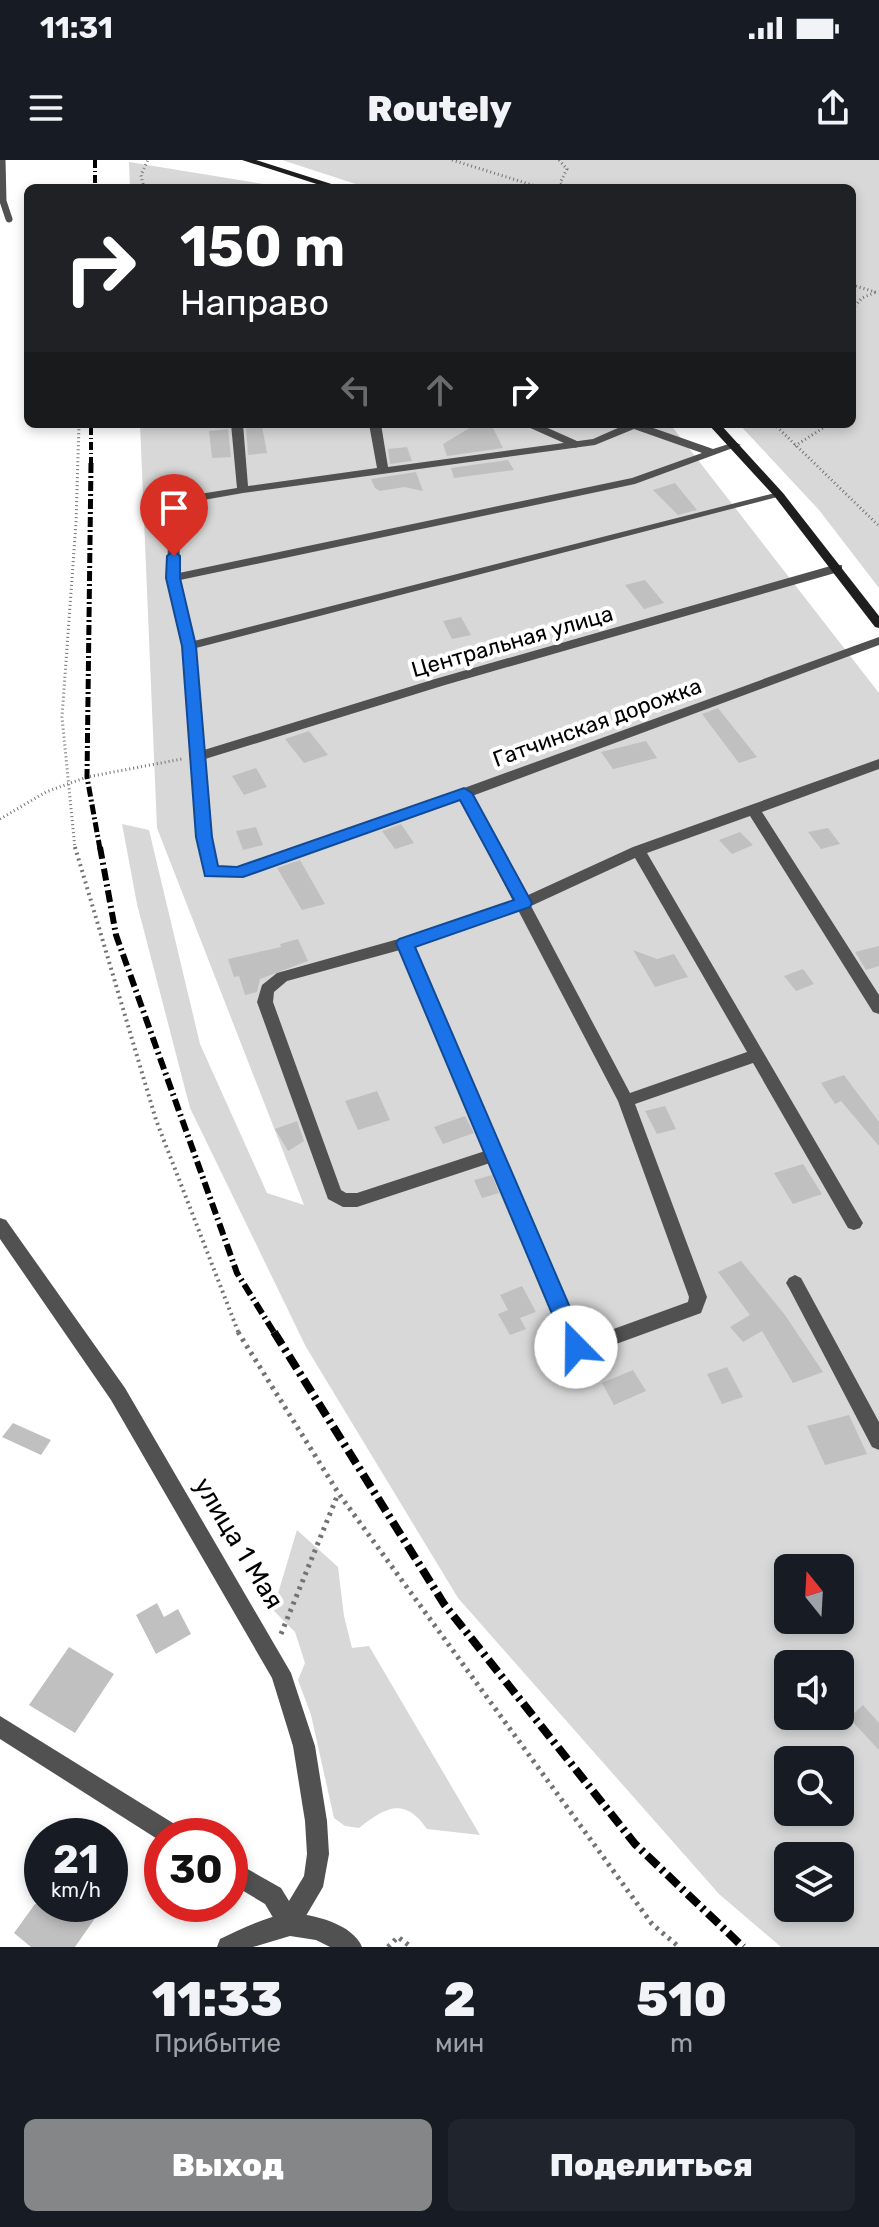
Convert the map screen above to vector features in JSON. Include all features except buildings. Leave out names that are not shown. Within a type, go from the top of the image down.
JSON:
[{"type":"main road","points":[[247,160],[326,184]]},
{"type":"main road","points":[[718,428],[779,495],[879,624]]},
{"type":"street","points":[[237,428],[243,490]]},
{"type":"street","points":[[376,428],[383,471]]},
{"type":"street","points":[[198,756],[189,646],[173,578],[175,502],[595,442],[625,428]]},
{"type":"street","points":[[644,428],[713,453]]},
{"type":"street","points":[[173,578],[635,481],[735,445]]},
{"type":"street","points":[[189,646],[779,495]]},
{"type":"street","name":"Центральная улица","points":[[198,756],[440,682],[838,568]]},
{"type":"street","name":"Гатчинская дорожка","points":[[198,756],[204,837],[211,872],[238,873],[879,641]]},
{"type":"street","points":[[495,1154],[357,1200],[343,1200],[334,1194],[265,1002],[267,989],[282,977],[405,943],[524,903],[638,851],[879,764]]},
{"type":"street","points":[[405,943],[576,1347],[586,1347],[695,1307],[698,1297],[626,1101],[464,793]]},
{"type":"street","points":[[754,811],[879,1008]]},
{"type":"street","points":[[638,851],[854,1223]]},
{"type":"street","points":[[626,1101],[757,1055]]},
{"type":"street","name":"улица 1 Мая","points":[[0,1225],[118,1394],[273,1655],[298,1722],[316,1821],[315,1879],[289,1923]]},
{"type":"street","points":[[795,1283],[879,1441]]},
{"type":"street","points":[[0,1727],[144,1818]]},
{"type":"street","points":[[248,1881],[273,1896],[289,1923]]},
{"type":"street","points":[[228,1947],[289,1923],[326,1930],[351,1947]]},
{"type":"lane","points":[[2,160],[3,201],[9,219]]},
{"type":"lane","points":[[539,428],[575,444]]},
{"type":"path","points":[[143,184],[141,175],[148,160]]},
{"type":"path","points":[[452,160],[529,184]]},
{"type":"path","points":[[559,160],[567,169],[561,184]]},
{"type":"path","points":[[856,286],[877,293]]},
{"type":"path","points":[[856,305],[862,298],[877,293]]},
{"type":"path","points":[[79,428],[76,523],[62,717],[76,855],[156,1120],[236,1329],[339,1494],[652,1924],[679,1947]]},
{"type":"path","points":[[778,428],[879,526]]},
{"type":"path","points":[[795,446],[823,428]]},
{"type":"path","points":[[0,819],[46,792],[87,777],[198,756]]},
{"type":"path","points":[[273,1655],[339,1494]]},
{"type":"path","points":[[388,1947],[398,1937],[411,1947]]},
{"type":"shaded area","points":[[282,160],[879,160],[879,588],[819,510],[743,428],[856,428],[856,184],[356,184]]},
{"type":"shaded area","points":[[129,162],[264,184],[130,184]]},
{"type":"shaded area","points":[[140,428],[673,428],[879,693],[879,1947],[781,1947],[719,1894],[458,1598],[306,1347],[190,1108],[137,904],[122,824],[149,830],[200,1044],[267,1193],[304,1205],[157,828]]},
{"type":"shaded area","points":[[297,1530],[338,1567],[344,1616],[352,1648],[369,1646],[480,1835],[427,1829],[411,1812],[395,1808],[378,1814],[359,1828],[345,1826],[334,1818],[311,1715],[298,1680],[305,1663],[295,1632],[273,1610]]},
{"type":"railway","points":[[95,160],[95,184]]},
{"type":"railway","points":[[91,428],[91,463]]},
{"type":"railway","points":[[91,463],[87,777],[100,849]]},
{"type":"railway","points":[[100,847],[116,935],[237,1273],[275,1334]]},
{"type":"railway","points":[[274,1332],[444,1604],[635,1844],[743,1947]]},
{"type":"route","points":[[174,556],[173,578],[189,646],[204,837],[211,872],[238,873],[464,793],[524,903],[405,943],[576,1347]]}]
